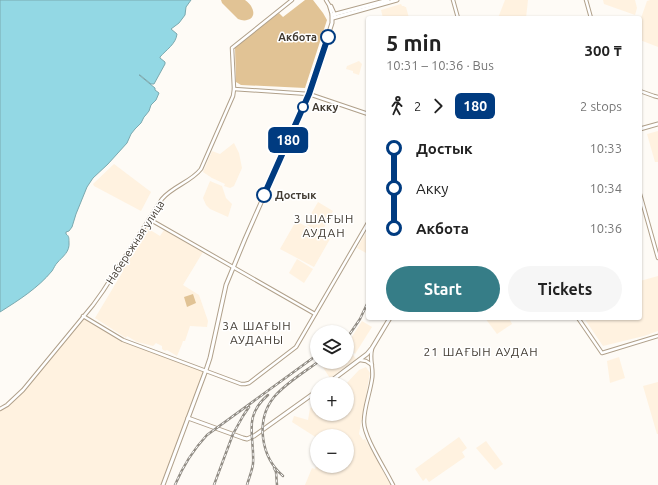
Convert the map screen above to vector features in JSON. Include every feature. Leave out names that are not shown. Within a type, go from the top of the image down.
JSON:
[{"type":"main road","points":[[334,17],[388,0]]},
{"type":"main road","points":[[334,17],[397,0]]},
{"type":"main road","points":[[163,485],[210,358],[226,285],[309,94],[331,26],[334,22],[334,17]]},
{"type":"main road","points":[[642,128],[658,124]]},
{"type":"main road","points":[[337,377],[360,360],[372,348],[389,320]]},
{"type":"main road","points":[[188,418],[247,439],[254,436],[310,396]]},
{"type":"street","points":[[292,0],[232,48],[234,89],[309,94],[366,113]]},
{"type":"street","points":[[327,0],[332,6],[334,17]]},
{"type":"street","points":[[453,0],[457,16]]},
{"type":"street","points":[[586,0],[590,16]]},
{"type":"street","name":"Набережная улица","points":[[0,409],[7,405],[23,390],[100,295],[162,199],[193,177],[201,169],[233,96],[234,89]]},
{"type":"street","points":[[642,92],[658,97]]},
{"type":"street","points":[[642,201],[658,258]]},
{"type":"street","points":[[149,219],[315,314]]},
{"type":"street","points":[[83,316],[123,340],[241,384],[245,384],[296,347],[366,225]]},
{"type":"street","points":[[579,320],[602,353],[658,336]]},
{"type":"street","points":[[372,348],[371,355],[373,372],[364,418],[364,427],[393,485]]},
{"type":"street","points":[[360,360],[366,361],[372,365]]},
{"type":"shaded area","points":[[221,0],[245,0],[252,7],[252,17],[248,20],[238,19],[222,3]]},
{"type":"shaded area","name":"Акбота","points":[[305,0],[313,0],[327,20],[305,88],[241,85],[236,82],[236,46],[279,13],[283,17]]},
{"type":"shaded area","points":[[505,0],[528,0],[526,16],[499,16]]},
{"type":"shaded area","points":[[603,0],[635,0],[637,8],[635,15],[604,4]]},
{"type":"shaded area","points":[[658,0],[658,47],[642,41],[642,16],[647,1]]},
{"type":"shaded area","points":[[401,4],[402,6],[406,7],[408,16],[382,16],[381,10]]},
{"type":"shaded area","points":[[359,61],[362,64],[359,75],[346,69],[347,66]]},
{"type":"shaded area","points":[[658,131],[658,162],[655,162],[647,134]]},
{"type":"shaded area","points":[[234,143],[239,153],[242,168],[234,186],[230,188],[224,186],[225,184],[203,172],[212,151],[220,154]]},
{"type":"shaded area","points":[[114,164],[151,192],[141,211],[94,186],[93,184]]},
{"type":"shaded area","points":[[210,181],[222,186],[226,198],[232,204],[228,217],[210,209],[206,205],[203,198]]},
{"type":"shaded area","points":[[318,202],[333,211],[321,233],[305,224]]},
{"type":"shaded area","points":[[296,221],[330,239],[314,267],[280,249]]},
{"type":"shaded area","points":[[147,228],[160,236],[164,230],[203,252],[183,285],[199,295],[208,321],[207,327],[190,326],[185,341],[183,341],[177,356],[167,350],[165,351],[162,349],[162,346],[156,343],[153,346],[137,342],[127,336],[126,338],[95,318],[122,273],[119,271],[126,260],[128,261]]},
{"type":"shaded area","points":[[366,232],[366,253],[357,248]]},
{"type":"shaded area","points":[[297,259],[313,269],[304,283],[289,273]]},
{"type":"shaded area","points":[[658,276],[658,331],[603,346],[585,320],[642,320],[642,280]]},
{"type":"shaded area","points":[[193,294],[196,303],[187,307],[184,297]]},
{"type":"shaded area","points":[[83,316],[116,337],[206,370],[163,485],[0,485],[0,409],[32,379]]},
{"type":"shaded area","points":[[486,320],[510,320],[512,324],[497,334]]},
{"type":"shaded area","points":[[362,321],[372,327],[355,354],[354,353],[354,334]]},
{"type":"shaded area","points":[[619,357],[625,378],[610,383],[607,361]]},
{"type":"shaded area","points":[[366,367],[370,373],[359,434],[363,440],[365,439],[391,485],[305,485],[310,473],[354,473],[354,429],[310,429],[310,434],[292,422],[294,416],[308,420],[310,408],[310,421],[354,421],[354,377],[352,377],[359,370]]},
{"type":"shaded area","points":[[324,369],[342,369],[331,377],[329,377]]},
{"type":"shaded area","points":[[658,382],[658,434],[657,434],[643,386]]},
{"type":"shaded area","points":[[459,437],[467,448],[462,452],[465,457],[429,482],[426,478],[423,481],[415,469]]},
{"type":"shaded area","points":[[486,441],[503,464],[495,470],[476,448]]},
{"type":"water","points":[[0,0],[191,0],[186,7],[185,15],[179,23],[171,29],[177,34],[176,38],[173,44],[160,57],[165,64],[154,84],[151,84],[139,75],[159,93],[141,123],[131,134],[127,143],[93,178],[87,187],[72,227],[66,232],[69,239],[69,245],[64,256],[41,283],[0,312]]},
{"type":"railway","points":[[354,328],[366,306]]},
{"type":"railway","points":[[175,485],[189,458],[207,435],[310,360]]},
{"type":"railway","points":[[283,476],[276,468],[265,449],[263,438],[264,417],[274,397],[295,378],[310,368]]},
{"type":"railway","points":[[247,485],[253,464],[252,419],[260,403],[268,395]]},
{"type":"railway","points":[[214,485],[233,434],[249,407]]},
{"type":"railway","points":[[274,468],[276,472],[277,485]]},
{"type":"bus line","name":"180","points":[[264,195],[309,94],[328,37]]},
{"type":"place","name":"Акбота","points":[[328,37]]},
{"type":"place","name":"Акку","points":[[303,107]]},
{"type":"place","name":"Достык","points":[[264,195]]},
{"type":"district","name":"3 ШАҒЫН АУДАН","points":[[324,226]]},
{"type":"district","name":"3А ШАҒЫН АУДАНЫ","points":[[257,333]]},
{"type":"district","name":"21 ШАҒЫН АУДАН","points":[[481,352]]}]
